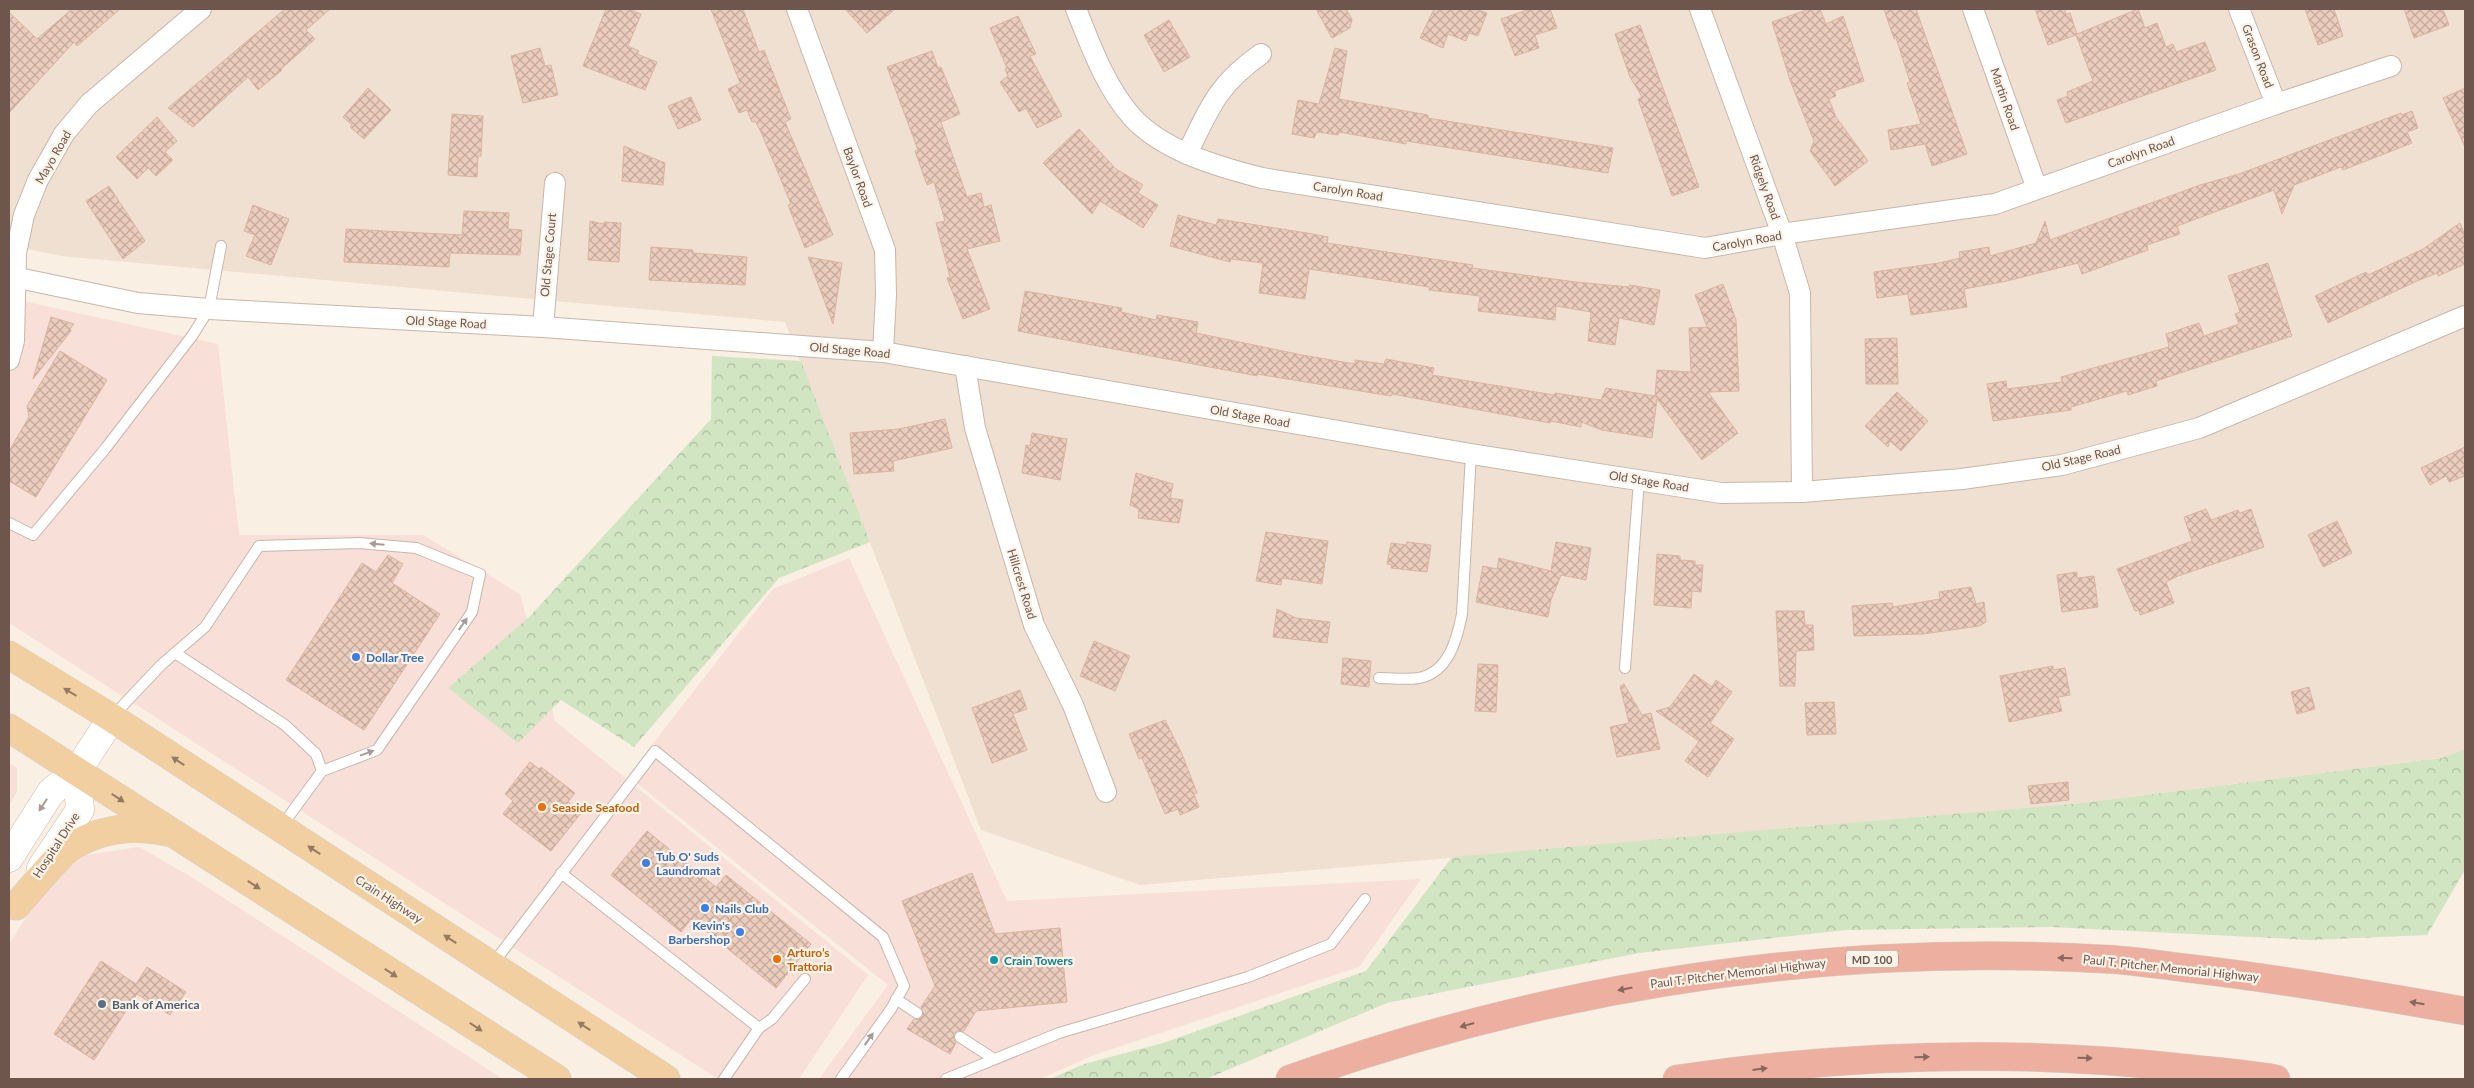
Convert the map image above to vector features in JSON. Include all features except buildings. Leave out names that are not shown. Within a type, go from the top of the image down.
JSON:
[{"type":"highway","name":"Paul T. Pitcher Memorial Highway","points":[[1290,1079],[1361,1054],[1520,1010],[1673,979],[1816,961],[1940,956],[2104,958],[2271,978],[2465,1011]]},
{"type":"highway","points":[[1677,1079],[1821,1061],[1933,1057],[2095,1058],[2276,1079]]},
{"type":"main road","name":"Crain Highway","points":[[9,655],[112,718],[666,1079]]},
{"type":"main road","points":[[9,728],[557,1079]]},
{"type":"main road","points":[[12,906],[70,847],[90,837],[115,829],[146,828],[174,834]]},
{"type":"street","name":"Mayo Road","points":[[9,360],[14,341],[12,277],[24,216],[38,180],[64,134],[89,104],[201,9]]},
{"type":"street","name":"Baylor Road","points":[[797,9],[884,250],[886,295],[883,352]]},
{"type":"street","name":"Carolyn Road","points":[[1076,9],[1099,67],[1116,96],[1133,118],[1158,137],[1187,154],[1222,167],[1262,178],[1705,248],[1782,234],[1995,204],[2276,104],[2391,66]]},
{"type":"street","name":"Ridgely Road","points":[[1700,9],[1782,234],[1800,293],[1802,492]]},
{"type":"street","name":"Martin Road","points":[[1973,9],[2037,189]]},
{"type":"street","name":"Grason Road","points":[[2239,9],[2276,104]]},
{"type":"street","points":[[1187,154],[1212,103],[1225,84],[1240,69],[1260,54]]},
{"type":"street","name":"Old Stage Court","points":[[543,326],[555,183]]},
{"type":"street","name":"Old Stage Road","points":[[12,277],[138,302],[209,309],[543,326],[883,352],[1471,454],[1721,493],[1802,492],[1962,479],[2062,466],[2200,428],[2465,316]]},
{"type":"street","name":"Hillcrest Road","points":[[965,366],[976,428],[1034,625],[1072,705],[1106,792]]},
{"type":"street","points":[[9,858],[21,832],[51,792],[77,771],[112,718]]},
{"type":"street","name":"Hospital Drive","points":[[12,906],[80,810],[77,771]]},
{"type":"lane","points":[[9,523],[33,535],[105,449],[192,336],[209,309],[221,246]]},
{"type":"lane","points":[[1379,678],[1419,678],[1434,672],[1448,658],[1457,639],[1462,614],[1471,454]]},
{"type":"lane","points":[[1624,668],[1639,480]]},
{"type":"lane","points":[[112,718],[175,653],[205,627],[259,546],[359,543],[416,548],[480,574],[472,612],[376,750],[322,771],[280,828]]},
{"type":"lane","points":[[175,653],[285,725],[316,754],[322,771]]},
{"type":"lane","points":[[491,965],[655,751],[883,937],[904,986],[841,1079]]},
{"type":"lane","points":[[561,874],[759,1028]]},
{"type":"lane","points":[[946,1079],[1059,1033],[1248,977],[1331,944],[1365,899]]},
{"type":"lane","points":[[724,1079],[759,1028],[772,1019],[805,979]]},
{"type":"lane","points":[[896,999],[918,1013]]},
{"type":"lane","points":[[960,1038],[994,1060]]},
{"type":"shaded area","points":[[9,9],[2465,9],[2465,749],[2442,758],[2081,803],[1140,885],[981,830],[785,322],[61,256],[9,245]]},
{"type":"shaded area","points":[[9,298],[218,344],[239,535],[423,535],[520,594],[555,721],[868,975],[799,1079],[718,1079],[9,623]]},
{"type":"shaded area","points":[[849,558],[1007,901],[1421,879],[1359,967],[1094,1055],[1040,1079],[819,1079],[888,985],[628,776],[773,589]]},
{"type":"shaded area","points":[[9,763],[17,768],[17,792],[9,806]]},
{"type":"shaded area","points":[[139,847],[193,878],[503,1079],[9,1079],[9,944],[48,884],[86,855]]},
{"type":"green space","points":[[712,356],[801,361],[870,542],[779,578],[634,747],[561,700],[518,743],[448,688],[530,616],[711,419]]},
{"type":"green space","points":[[2465,749],[2465,870],[2427,935],[2311,940],[2051,927],[1846,930],[1639,953],[1387,1003],[1206,1079],[1050,1079],[1084,1064],[1163,1043],[1366,971],[1452,857],[2081,803],[2442,758]]},
{"type":"place","name":"Dollar Tree","points":[[356,657]]},
{"type":"place","name":"Seaside Seafood","points":[[542,807]]},
{"type":"place","name":"Tub O' Suds Laundromat","points":[[646,863]]},
{"type":"place","name":"Nails Club","points":[[705,908]]},
{"type":"place","name":"Kevin's Barbershop","points":[[740,932]]},
{"type":"place","name":"Arturo’s Trattoria","points":[[777,959]]},
{"type":"place","name":"Crain Towers","points":[[994,960]]},
{"type":"place","name":"Bank of America","points":[[102,1004]]}]
